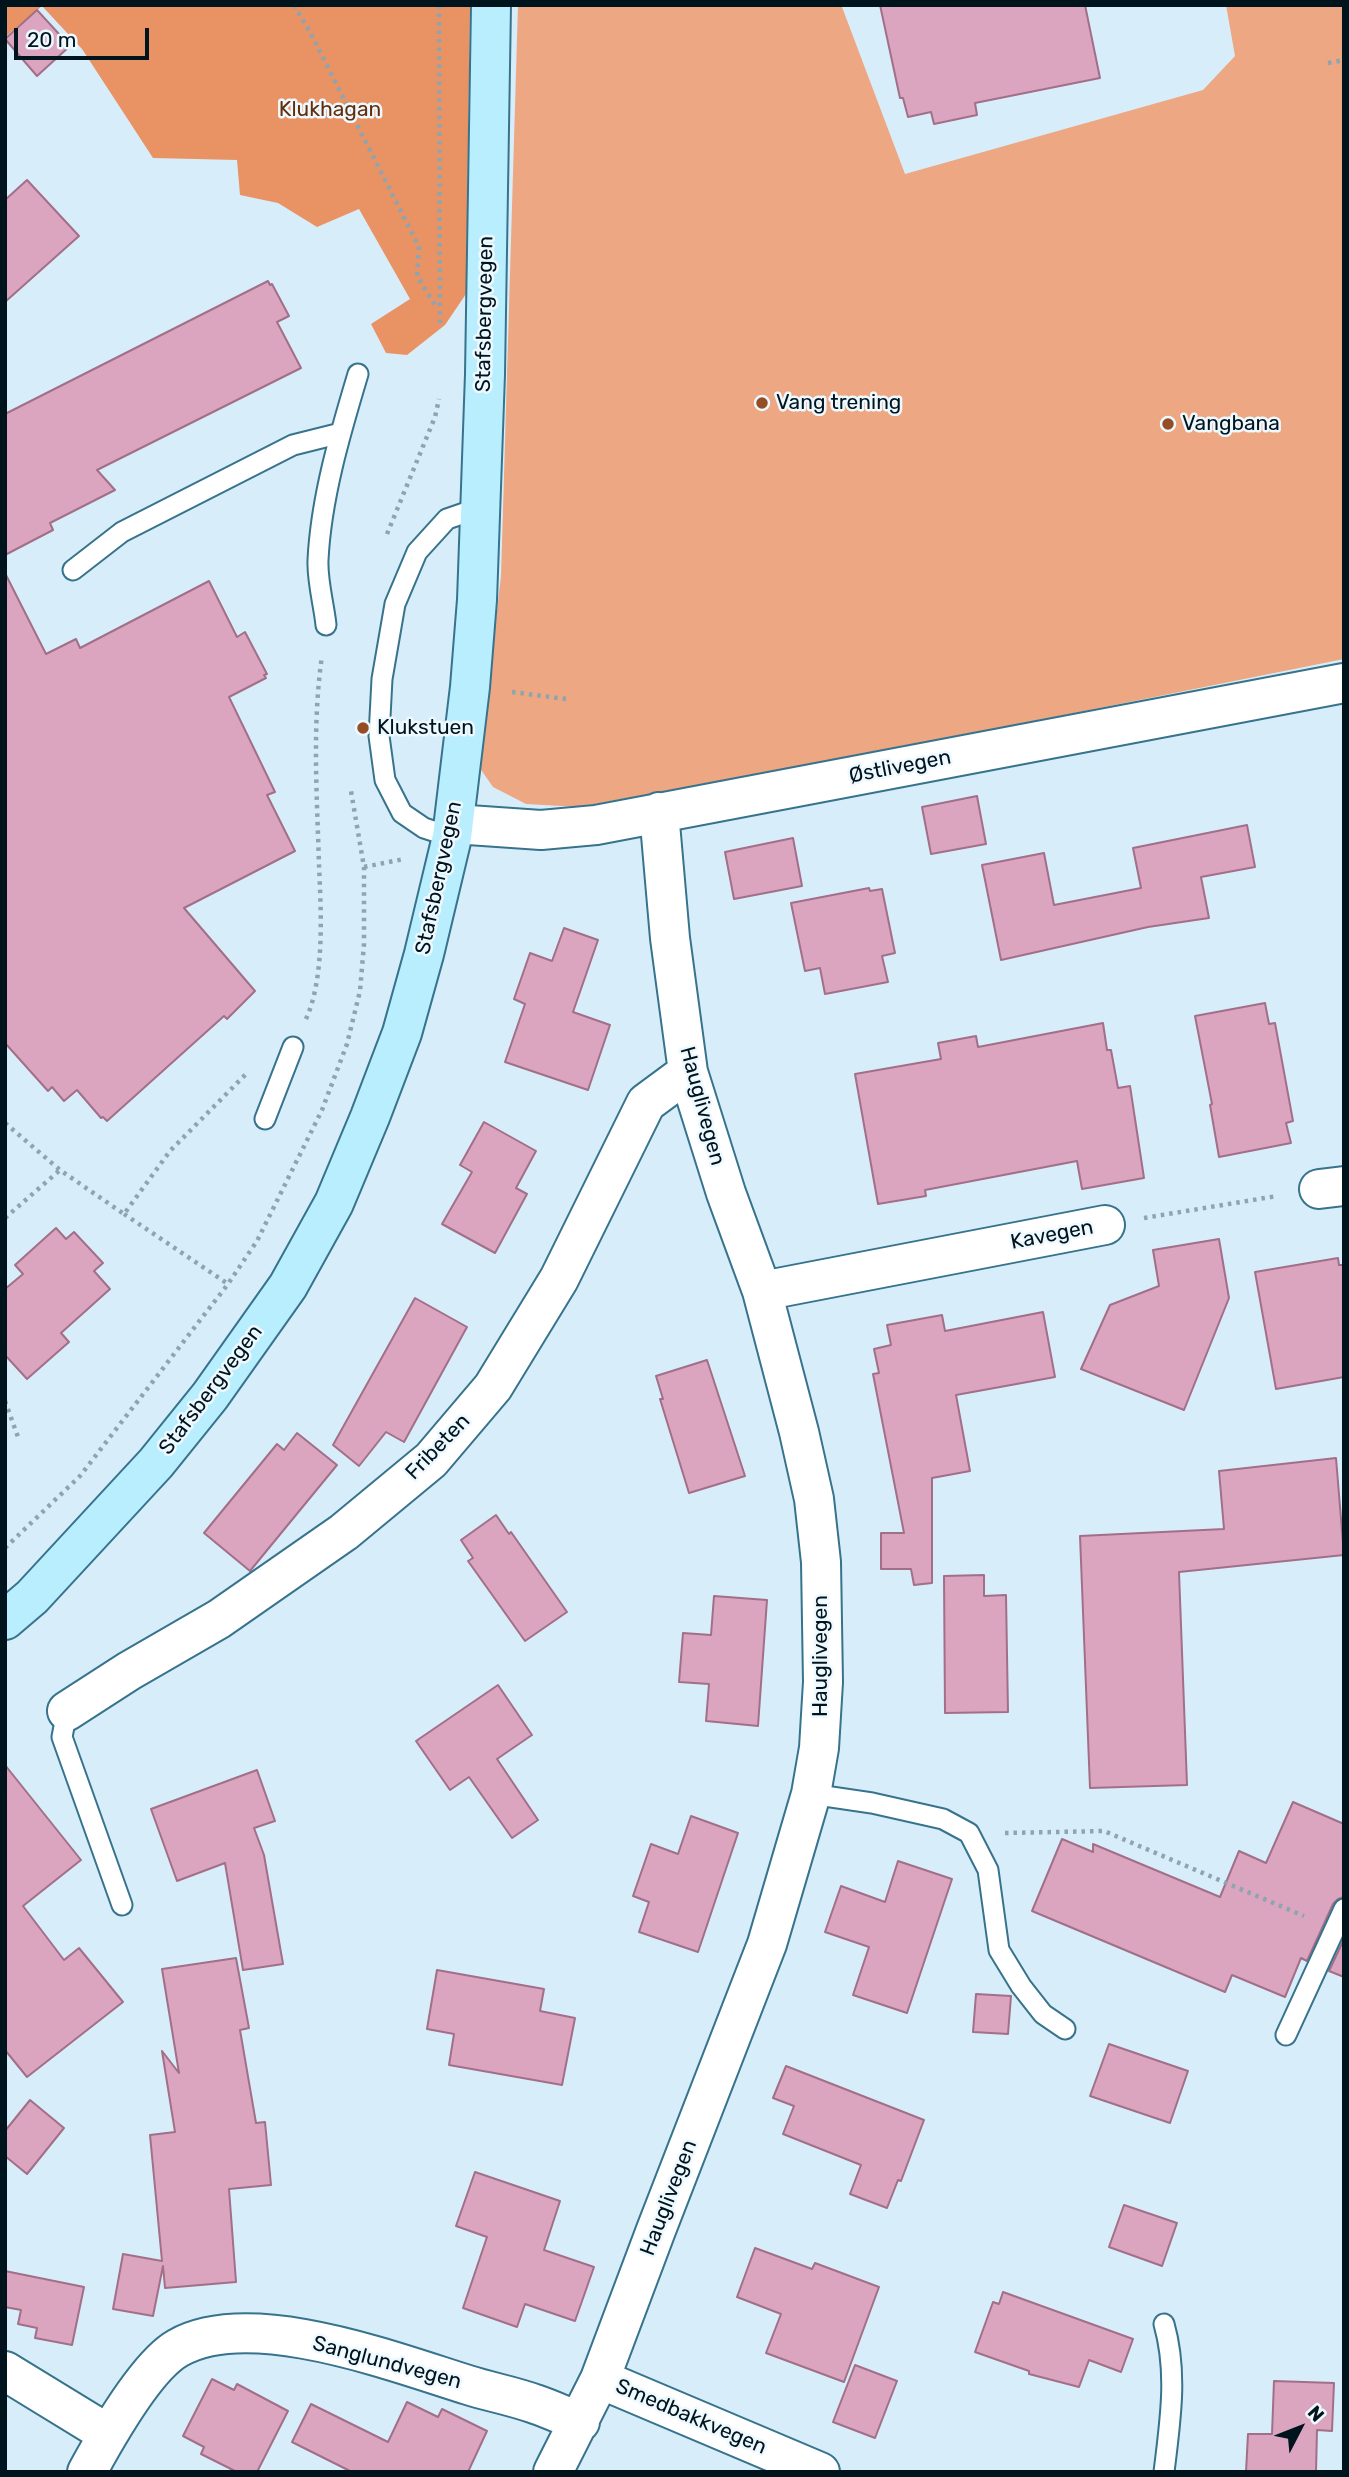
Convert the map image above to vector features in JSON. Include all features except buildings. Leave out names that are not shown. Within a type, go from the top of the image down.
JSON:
[{"type":"main road","name":"Stafsbergvegen","points":[[5,1620],[41,1588],[156,1463],[210,1396],[288,1286],[334,1203],[402,1033],[453,831],[470,687],[477,600],[485,374],[491,5]]},
{"type":"street","name":"Østlivegen","points":[[453,831],[541,830],[596,825],[1344,683]]},
{"type":"street","name":"Hauglivegen","points":[[553,2472],[600,2379],[767,1944],[811,1794],[819,1748],[823,1682],[821,1562],[814,1499],[762,1292],[726,1193],[688,1072],[670,938],[659,813]]},
{"type":"street","name":"Fribeten","points":[[67,1711],[129,1671],[219,1619],[344,1532],[430,1460],[493,1387],[559,1279],[646,1102],[688,1072]]},
{"type":"street","name":"Kavegen","points":[[762,1292],[1105,1225]]},
{"type":"street","name":"Sanglundvegen","points":[[87,2472],[108,2434],[148,2376],[176,2349],[216,2334],[260,2333],[339,2346],[535,2404],[580,2422]]},
{"type":"street","points":[[5,2371],[108,2434]]},
{"type":"street","name":"Smedbakkvegen","points":[[600,2379],[820,2472]]},
{"type":"lane","points":[[326,625],[318,563],[323,516],[341,433],[358,374]]},
{"type":"lane","points":[[73,570],[122,532],[293,445],[341,433]]},
{"type":"lane","points":[[453,831],[425,828],[402,813],[385,780],[379,736],[383,679],[395,604],[416,552],[447,519],[479,508]]},
{"type":"lane","points":[[265,1119],[293,1047]]},
{"type":"lane","points":[[67,1711],[62,1737],[122,1905]]},
{"type":"lane","points":[[811,1794],[872,1802],[943,1819],[969,1833],[988,1870],[999,1950],[1021,1986],[1043,2014],[1065,2029]]},
{"type":"lane","points":[[1286,2035],[1344,1909]]},
{"type":"lane","points":[[1164,2324],[1173,2372],[1164,2472]]},
{"type":"path","points":[[294,5],[419,247],[417,276],[438,310]]},
{"type":"path","points":[[439,5],[440,336]]},
{"type":"path","points":[[1328,63],[1344,60]]},
{"type":"path","points":[[385,541],[435,417],[439,396]]},
{"type":"path","points":[[124,1214],[170,1151],[235,1083],[259,1063],[293,1047],[314,1002],[321,926],[317,740],[319,676],[326,625]]},
{"type":"path","points":[[503,691],[566,699]]},
{"type":"path","points":[[5,1548],[80,1476],[228,1284],[257,1241],[322,1110],[347,1044],[360,991],[364,944],[364,867],[351,784]]},
{"type":"path","points":[[364,867],[404,859]]},
{"type":"path","points":[[5,1123],[60,1170],[228,1284]]},
{"type":"path","points":[[5,1218],[60,1170]]},
{"type":"path","name":"Kavegen","points":[[1105,1225],[1331,1187]]},
{"type":"path","points":[[5,1401],[18,1437]]},
{"type":"path","points":[[969,1833],[1104,1831],[1334,1929]]},
{"type":"shaded area","points":[[518,5],[842,7],[905,174],[1203,90],[1235,56],[1226,5],[1344,5],[1344,659],[985,731],[579,807],[526,804],[493,787],[479,767],[501,576]]},
{"type":"green space","name":"Klukhagan","points":[[5,5],[470,5],[466,294],[445,325],[407,355],[386,353],[371,324],[410,299],[359,209],[317,227],[278,203],[240,195],[237,160],[153,158],[82,49],[42,6],[5,37]]},
{"type":"place","name":"Vang trening","points":[[762,403]]},
{"type":"place","name":"Vangbana","points":[[1168,424]]},
{"type":"place","name":"Klukstuen","points":[[363,728]]}]
